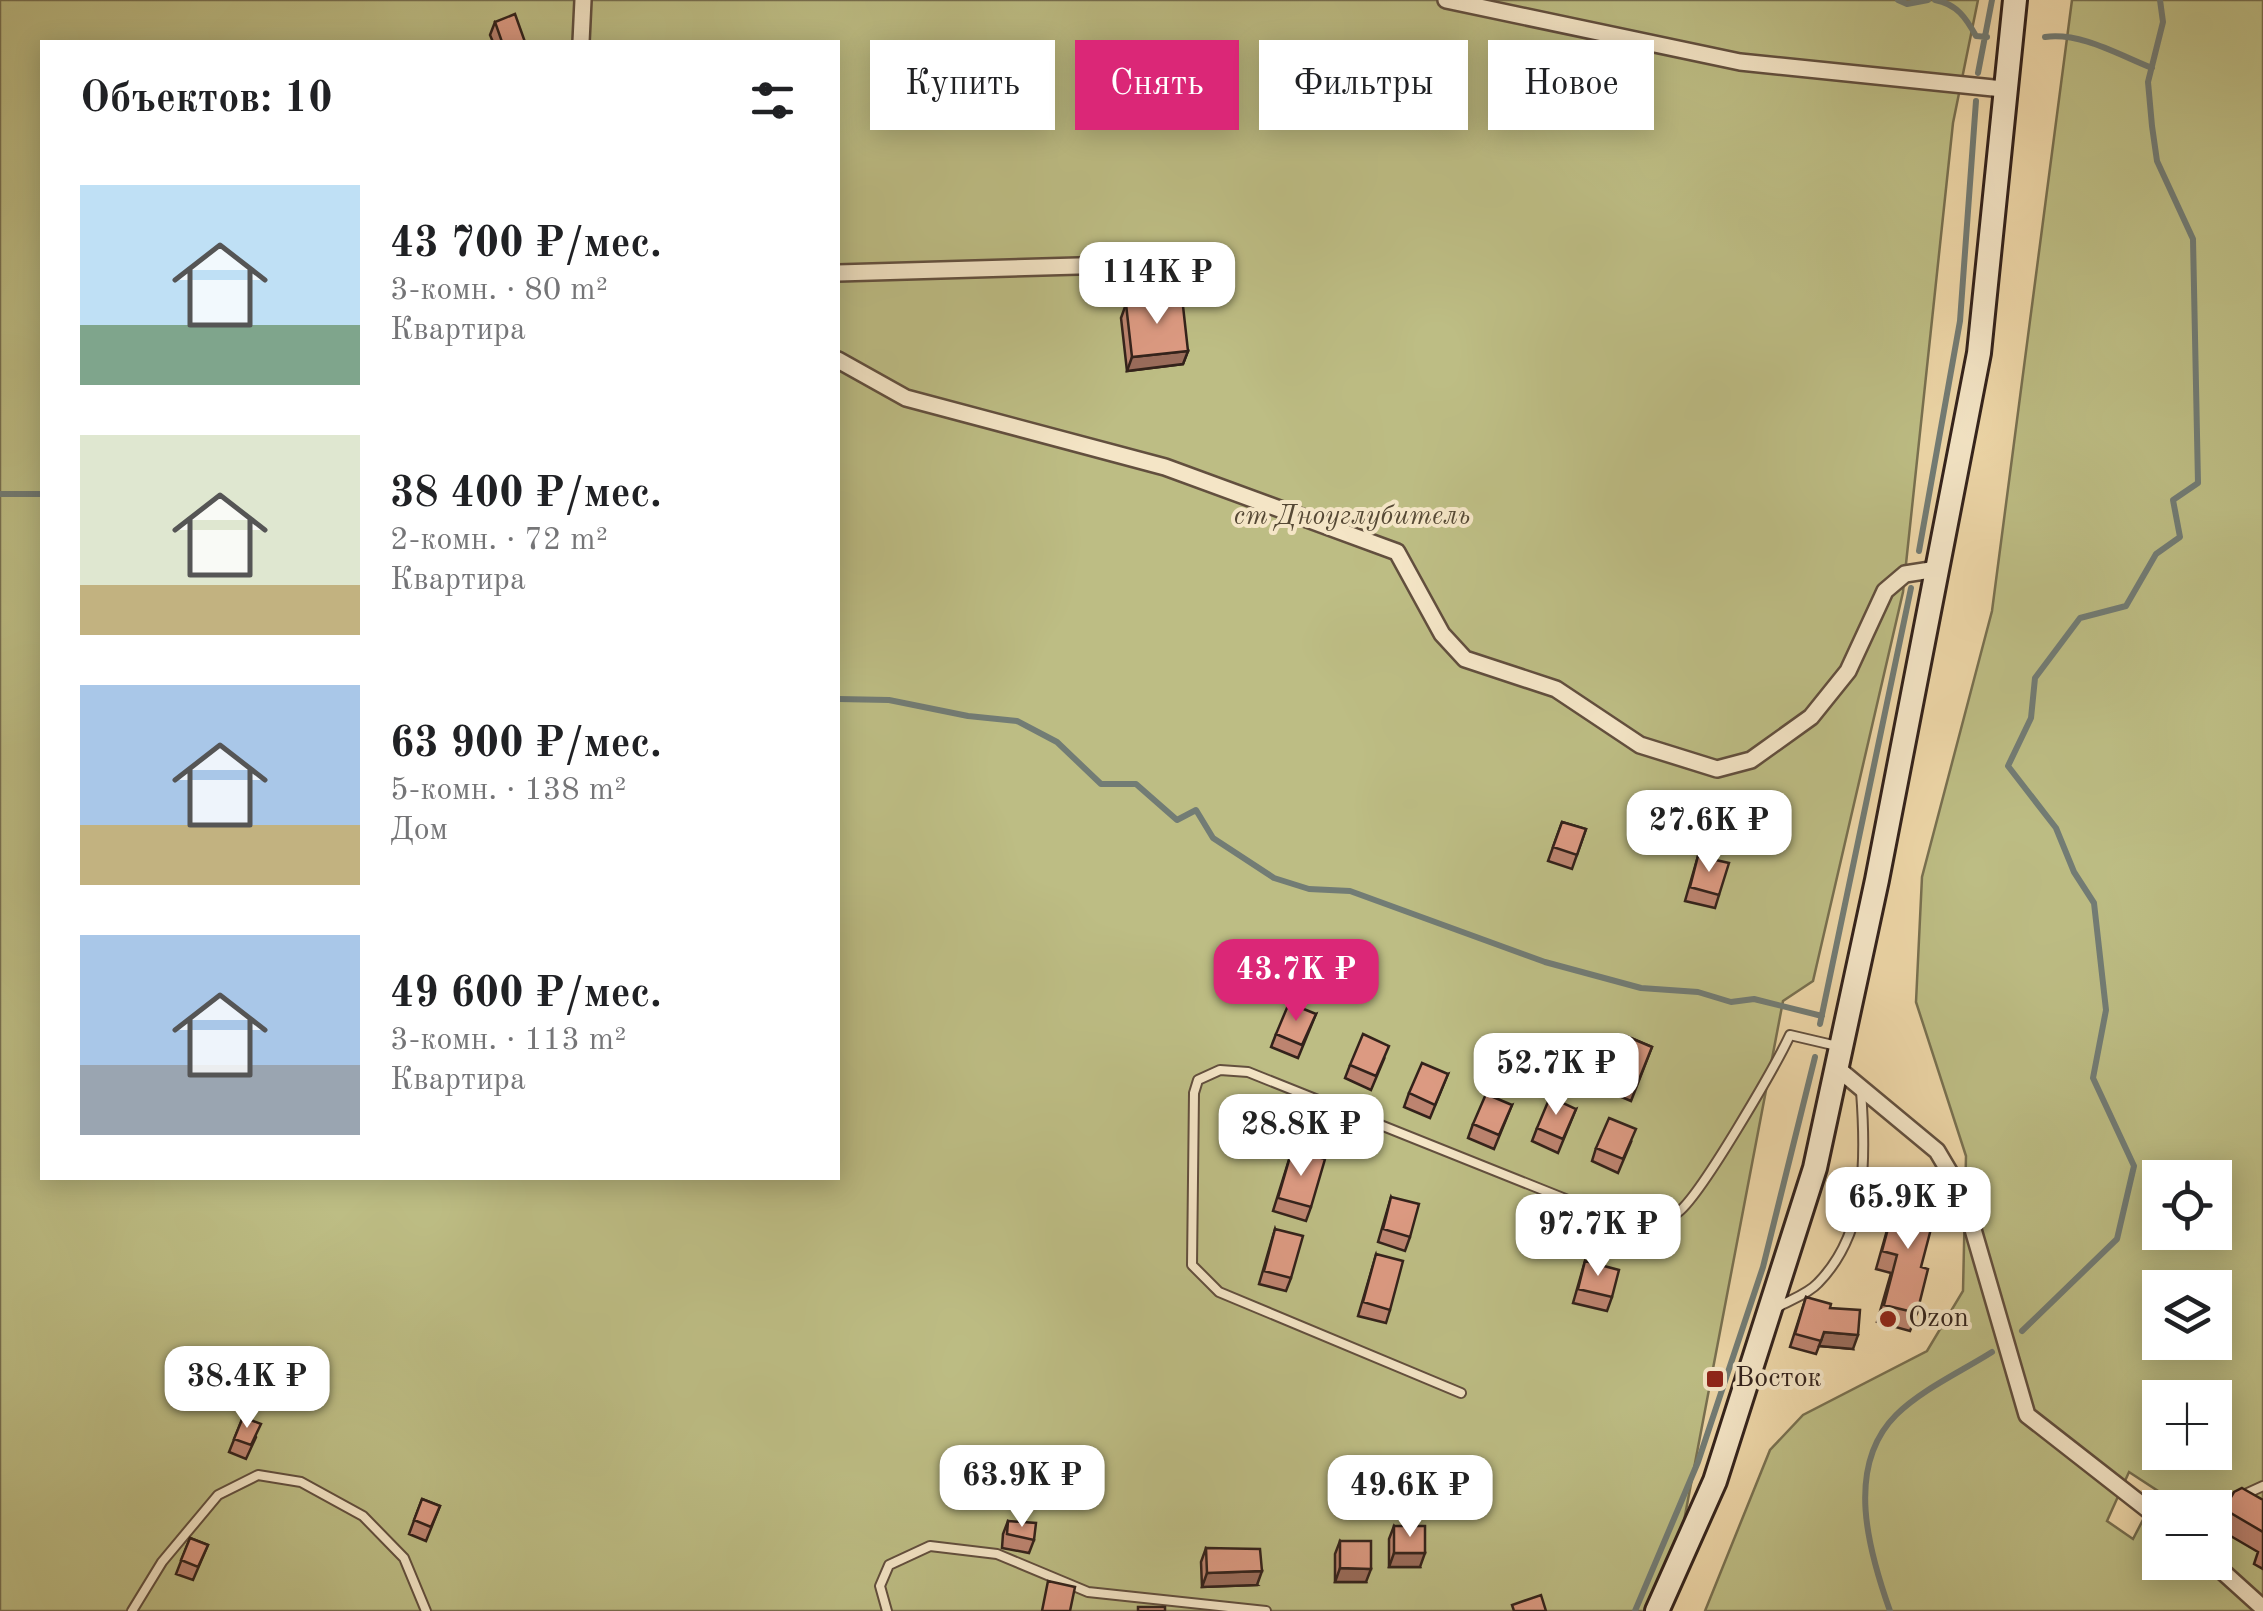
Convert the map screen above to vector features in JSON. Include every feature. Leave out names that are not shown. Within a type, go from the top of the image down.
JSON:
[{"type":"street","points":[[581,40],[583,0]]},
{"type":"street","points":[[1446,0],[1740,62],[2003,88]]},
{"type":"street","points":[[1657,1611],[1715,1481],[1815,1168],[1979,353],[2003,88],[2016,0]]},
{"type":"street","points":[[840,273],[1149,264]]},
{"type":"street","points":[[840,361],[906,398],[1165,467],[1397,552],[1442,634],[1465,658],[1556,688],[1640,745],[1718,769],[1751,760],[1811,716],[1848,672],[1885,590],[1904,574],[1937,569]]},
{"type":"street","points":[[1839,1058],[1860,1090],[1901,1117],[1937,1151],[1963,1196],[2027,1415],[2142,1505]]},
{"type":"street","points":[[2232,1580],[2263,1608]]},
{"type":"lane","points":[[1460,1393],[1219,1292],[1192,1265],[1194,1093],[1198,1080],[1220,1070],[1248,1072],[1624,1222],[1648,1223],[1679,1213],[1770,1078],[1790,1035],[1839,1058]]},
{"type":"lane","points":[[1769,1312],[1816,1286],[1843,1250],[1862,1182],[1860,1090]]},
{"type":"lane","points":[[132,1611],[162,1562],[218,1495],[258,1475],[301,1482],[364,1516],[404,1558],[426,1611]]},
{"type":"lane","points":[[2232,1500],[2263,1486]]},
{"type":"lane","points":[[887,1611],[880,1586],[889,1565],[930,1546],[996,1554],[1088,1592],[1266,1611]]},
{"type":"green space","name":"ст Дноуглубитель","points":[[0,0],[1978,0],[1953,123],[1903,592],[1813,981],[1783,1001],[1683,1526],[1647,1611],[0,1611]]},
{"type":"green space","points":[[2072,0],[2263,0],[2263,1611],[1705,1611],[1770,1450],[1803,1415],[1927,1351],[1963,1291],[1966,1156],[1916,1002],[1922,877],[1992,611]]},
{"type":"building","points":[[515,14],[524,40],[501,40],[495,22]]},
{"type":"building","points":[[1182,297],[1188,351],[1132,357],[1126,304]]},
{"type":"building","points":[[1562,822],[1586,829],[1577,855],[1553,847]]},
{"type":"building","points":[[1698,856],[1729,863],[1719,895],[1690,887]]},
{"type":"building","points":[[1289,1003],[1316,1014],[1302,1045],[1276,1034]]},
{"type":"building","points":[[1363,1034],[1389,1046],[1376,1076],[1350,1065]]},
{"type":"building","points":[[1626,1036],[1652,1047],[1636,1087],[1610,1077]]},
{"type":"building","points":[[1422,1063],[1448,1074],[1435,1105],[1409,1093]]},
{"type":"building","points":[[1486,1094],[1512,1105],[1499,1135],[1473,1124]]},
{"type":"building","points":[[1550,1097],[1576,1109],[1563,1139],[1537,1128]]},
{"type":"building","points":[[1609,1118],[1636,1129],[1623,1159],[1596,1148]]},
{"type":"building","points":[[1292,1150],[1325,1159],[1311,1207],[1278,1198]]},
{"type":"building","points":[[1897,1195],[1937,1206],[1921,1267],[1928,1269],[1917,1313],[1884,1305],[1897,1255],[1882,1251]]},
{"type":"building","points":[[1391,1197],[1419,1204],[1410,1237],[1383,1229]]},
{"type":"building","points":[[1275,1229],[1303,1236],[1291,1278],[1264,1271]]},
{"type":"building","points":[[1376,1254],[1403,1261],[1390,1310],[1363,1302]]},
{"type":"building","points":[[1585,1261],[1619,1270],[1612,1297],[1578,1289]]},
{"type":"building","points":[[1806,1297],[1831,1304],[1830,1308],[1860,1310],[1858,1335],[1824,1332],[1821,1341],[1795,1334]]},
{"type":"building","points":[[243,1417],[261,1424],[251,1445],[234,1439]]},
{"type":"building","points":[[2242,1488],[2263,1500],[2263,1532],[2232,1514],[2234,1492]]},
{"type":"building","points":[[422,1499],[440,1506],[431,1527],[414,1520]]},
{"type":"building","points":[[1008,1521],[1036,1523],[1034,1540],[1007,1534]]},
{"type":"building","points":[[1394,1526],[1425,1526],[1425,1553],[1394,1553]]},
{"type":"building","points":[[190,1538],[208,1545],[198,1567],[181,1560]]},
{"type":"building","points":[[1340,1541],[1371,1541],[1371,1569],[1340,1568]]},
{"type":"building","points":[[1206,1548],[1260,1549],[1262,1571],[1207,1573]]},
{"type":"building","points":[[1048,1581],[1075,1587],[1070,1611],[1042,1611]]},
{"type":"building","points":[[1541,1595],[1546,1611],[1514,1611],[1512,1605]]},
{"type":"building","points":[[1138,1607],[1165,1607],[1165,1611],[1138,1611]]},
{"type":"waterway","points":[[1898,0],[1907,4],[1928,0]]},
{"type":"waterway","points":[[1935,0],[1960,13],[1976,36],[1987,37]]},
{"type":"waterway","points":[[1978,73],[1992,0]]},
{"type":"waterway","points":[[2022,1331],[2117,1239],[2134,1166],[2093,1078],[2106,1010],[2094,903],[2074,872],[2056,828],[2008,766],[2031,718],[2035,678],[2080,618],[2126,606],[2156,554],[2180,537],[2173,500],[2198,483],[2193,239],[2157,161],[2148,82],[2163,22],[2160,0]]},
{"type":"waterway","points":[[2045,37],[2086,41],[2152,68]]},
{"type":"waterway","points":[[1919,551],[1960,321],[1976,101]]},
{"type":"waterway","points":[[0,494],[40,494]]},
{"type":"waterway","points":[[1820,1024],[1911,588]]},
{"type":"waterway","points":[[840,699],[889,700],[1017,721],[1057,742],[1101,784],[1136,784],[1177,820],[1196,810],[1213,838],[1274,878],[1309,889],[1350,891],[1545,962],[1641,988],[1698,992],[1731,1002],[1754,999],[1822,1016]]},
{"type":"waterway","points":[[1635,1611],[1698,1462],[1763,1267],[1815,1057]]},
{"type":"waterway","points":[[1890,1611],[1869,1537],[1866,1484],[1870,1459],[1880,1436],[1906,1406],[1992,1352]]},
{"type":"place","name":"Ozon","points":[[1888,1319]]},
{"type":"place","name":"Восток","points":[[1715,1379]]}]
